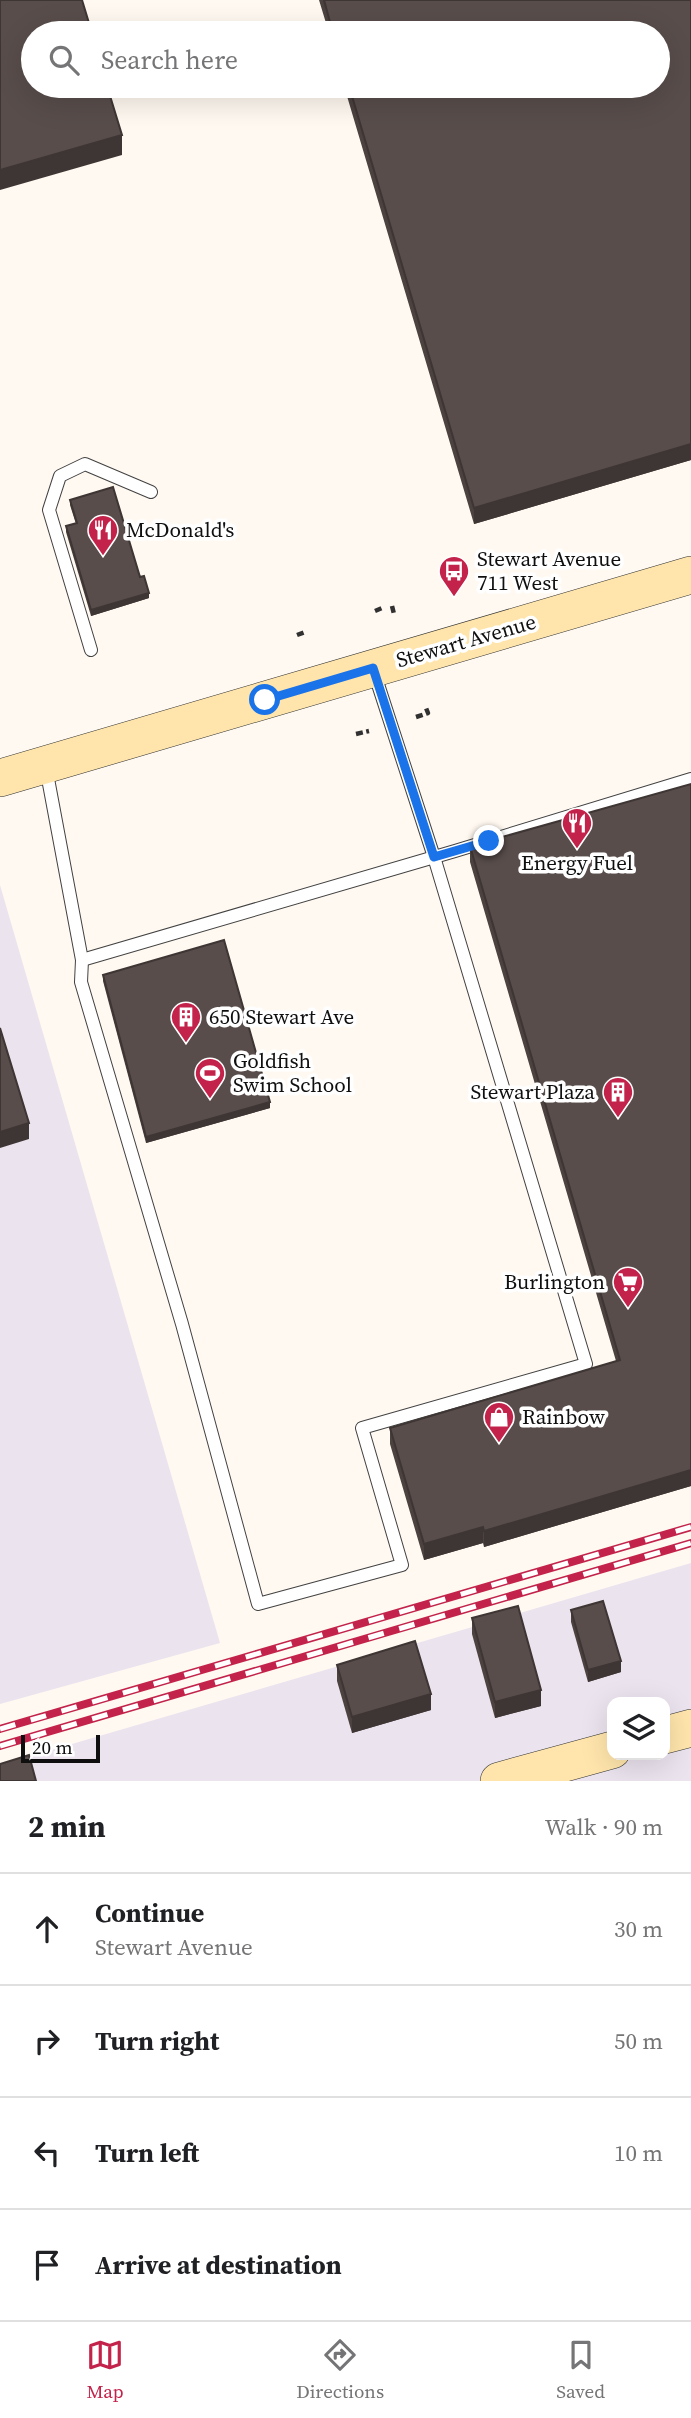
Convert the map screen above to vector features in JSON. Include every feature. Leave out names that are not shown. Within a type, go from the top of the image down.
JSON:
[{"type":"main road","name":"Stewart Avenue","points":[[0,778],[691,575]]},
{"type":"main road","points":[[670,1734],[691,1728]]},
{"type":"main road","points":[[499,1781],[607,1750]]},
{"type":"lane","points":[[91,650],[49,510],[60,475],[85,464],[151,492]]},
{"type":"lane","points":[[46,765],[82,960],[81,982],[182,1324],[258,1604],[402,1565],[362,1427],[586,1364],[434,857],[373,668]]},
{"type":"lane","points":[[82,960],[691,779]]},
{"type":"path","points":[[392,606],[394,614]]},
{"type":"path","points":[[375,611],[382,608]]},
{"type":"path","points":[[297,635],[305,632]]},
{"type":"path","points":[[416,717],[428,713],[426,708]]},
{"type":"path","points":[[356,734],[369,730]]},
{"type":"shaded area","points":[[0,885],[220,1643],[0,1704]]},
{"type":"shaded area","points":[[691,1563],[691,1781],[0,1781],[0,1765]]},
{"type":"building","points":[[0,0],[82,0],[88,21],[21,21],[21,98],[111,98],[122,135],[0,170]]},
{"type":"building","points":[[324,0],[691,0],[691,444],[474,508],[353,98],[670,98],[670,21],[330,21]]},
{"type":"building","name":"McDonald's","points":[[113,487],[140,577],[144,576],[149,593],[91,610],[66,526],[77,523],[70,500]]},
{"type":"building","name":"Stewart Plaza","points":[[691,784],[691,1470],[484,1531],[483,1527],[424,1544],[390,1428],[620,1360],[470,846]]},
{"type":"building","name":"650 Stewart Ave","points":[[224,940],[270,1102],[146,1137],[103,975]]},
{"type":"building","points":[[0,1028],[29,1123],[0,1132]]},
{"type":"building","points":[[603,1601],[621,1661],[588,1670],[571,1610]]},
{"type":"building","points":[[518,1606],[541,1690],[495,1702],[472,1618]]},
{"type":"building","points":[[415,1641],[431,1694],[352,1717],[337,1665]]},
{"type":"building","points":[[29,1755],[36,1781],[0,1781],[0,1764]]},
{"type":"railway","points":[[0,1729],[691,1527]]},
{"type":"railway","points":[[0,1746],[691,1543]]},
{"type":"place","name":"McDonald's","points":[[103,557]]},
{"type":"place","name":"Stewart Avenue 711 West","points":[[454,598]]},
{"type":"place","name":"Energy Fuel","points":[[577,850]]},
{"type":"place","name":"650 Stewart Ave","points":[[186,1044]]},
{"type":"place","name":"Goldfish Swim School","points":[[210,1100]]},
{"type":"place","name":"Stewart Plaza","points":[[618,1119]]},
{"type":"place","name":"Burlington","points":[[628,1309]]},
{"type":"place","name":"Rainbow","points":[[499,1444]]},
{"type":"route","points":[[265,700],[373,668],[434,857],[489,841]]}]
